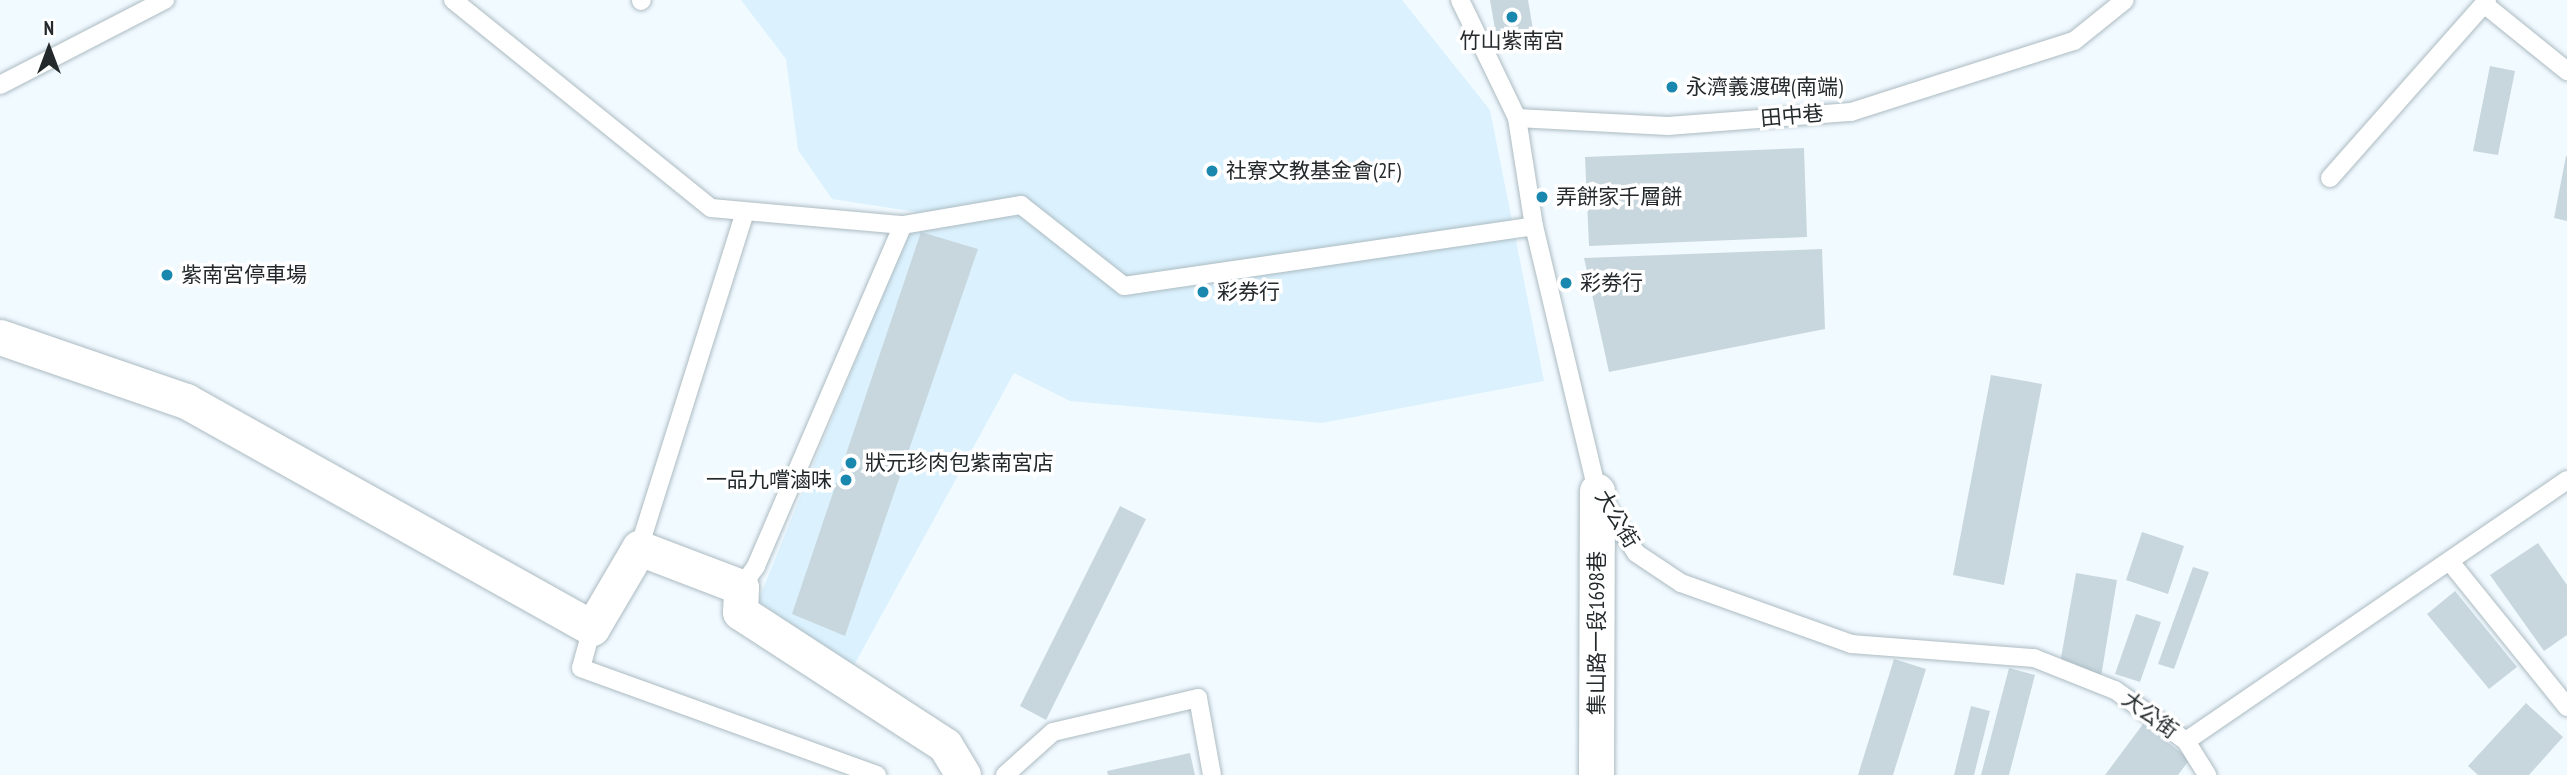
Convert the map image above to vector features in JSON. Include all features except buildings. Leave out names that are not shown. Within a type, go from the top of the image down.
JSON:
[{"type":"street","points":[[0,337],[186,401],[592,628],[639,548],[741,587],[740,612],[945,745],[963,775]]},
{"type":"street","name":"集山路一段1698巷","points":[[1596,775],[1597,491]]},
{"type":"lane","points":[[0,85],[165,0]]},
{"type":"lane","points":[[453,0],[711,208],[744,214],[904,225],[1021,205],[1124,286],[1534,226]]},
{"type":"lane","name":"大公街","points":[[1460,0],[1517,118],[1534,226],[1597,491],[1636,553],[1681,583],[1851,644],[2034,658],[2115,690],[2186,741],[2207,775]]},
{"type":"lane","name":"田中巷","points":[[1517,118],[1668,126],[1851,112],[2074,41],[2124,0]]},
{"type":"lane","points":[[2330,178],[2486,2],[2567,71]]},
{"type":"lane","points":[[639,548],[744,214]]},
{"type":"lane","points":[[741,587],[756,566],[904,225]]},
{"type":"lane","name":"大公街","points":[[2186,741],[2451,563],[2567,480]]},
{"type":"lane","points":[[2451,563],[2567,707]]},
{"type":"lane","points":[[592,628],[581,667],[877,775]]},
{"type":"lane","points":[[1005,775],[1053,732],[1198,698],[1212,775]]},
{"type":"shaded area","points":[[741,0],[1402,0],[1490,110],[1544,381],[1322,423],[1070,401],[1014,373],[852,669],[758,601],[916,212],[832,199],[798,150],[786,59]]},
{"type":"place","name":"竹山紫南宮","points":[[1512,17]]},
{"type":"place","name":"永濟義渡碑(南端)","points":[[1672,87]]},
{"type":"place","name":"社寮文教基金會(2F)","points":[[1212,171]]},
{"type":"place","name":"弄餅家千層餅","points":[[1542,197]]},
{"type":"place","name":"紫南宮停車場","points":[[167,275]]},
{"type":"place","name":"彩劵行","points":[[1566,283]]},
{"type":"place","name":"彩券行","points":[[1203,292]]},
{"type":"place","name":"狀元珍肉包紫南宮店","points":[[851,463]]},
{"type":"place","name":"一品九嚐滷味","points":[[846,480]]}]
